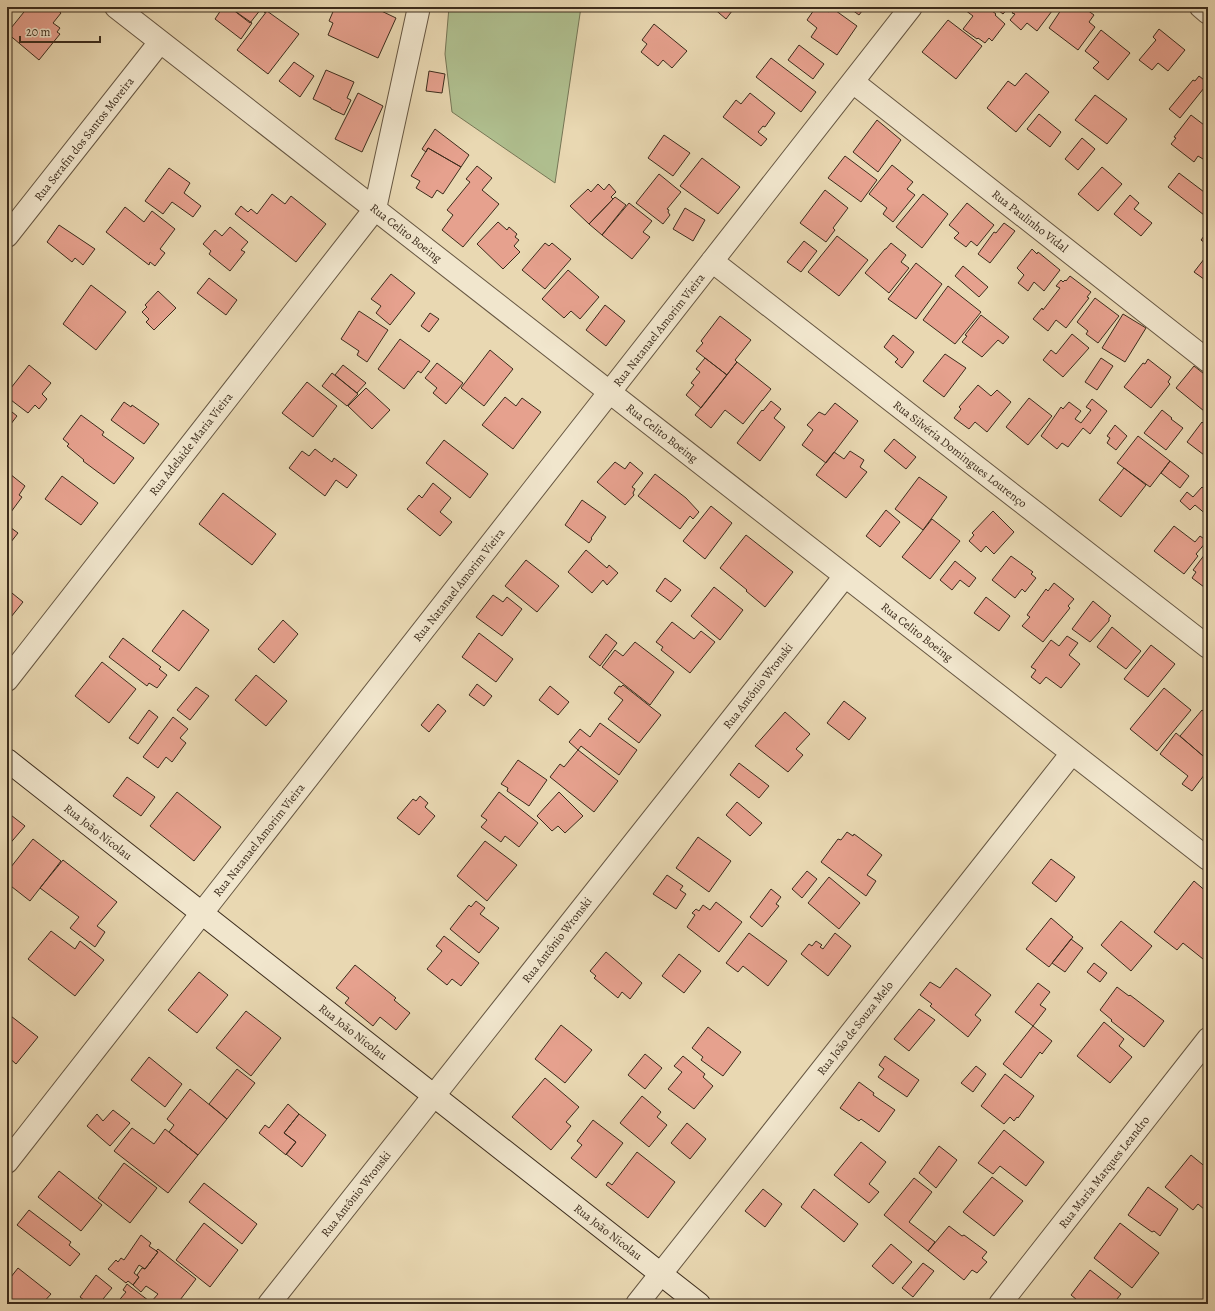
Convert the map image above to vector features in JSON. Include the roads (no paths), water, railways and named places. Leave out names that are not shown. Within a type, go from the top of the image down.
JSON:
[{"type":"street","name":"Rua Celito Boeing","points":[[116,7],[1208,859]]},
{"type":"street","points":[[375,209],[419,7]]},
{"type":"street","name":"Rua Natanael Amorim Vieira","points":[[7,1162],[911,7]]},
{"type":"street","points":[[1201,7],[1208,13]]},
{"type":"street","name":"Rua Serafin dos Santos Moreira","points":[[7,236],[160,42]]},
{"type":"street","name":"Rua Paulinho Vidal","points":[[853,82],[1208,361]]},
{"type":"street","name":"Rua Adelaide Maria Vieira","points":[[7,680],[375,209]]},
{"type":"street","name":"Rua Silvéria Domingues Lourenço","points":[[712,261],[1208,647]]},
{"type":"street","name":"Rua Antônio Wronski","points":[[269,1304],[845,576]]},
{"type":"street","name":"Rua João de Souza Melo","points":[[638,1304],[1072,753]]},
{"type":"street","name":"Rua João Nicolau","points":[[7,760],[699,1304]]},
{"type":"street","name":"Rua Maria Marques Leandro","points":[[1000,1304],[1208,1040]]}]
